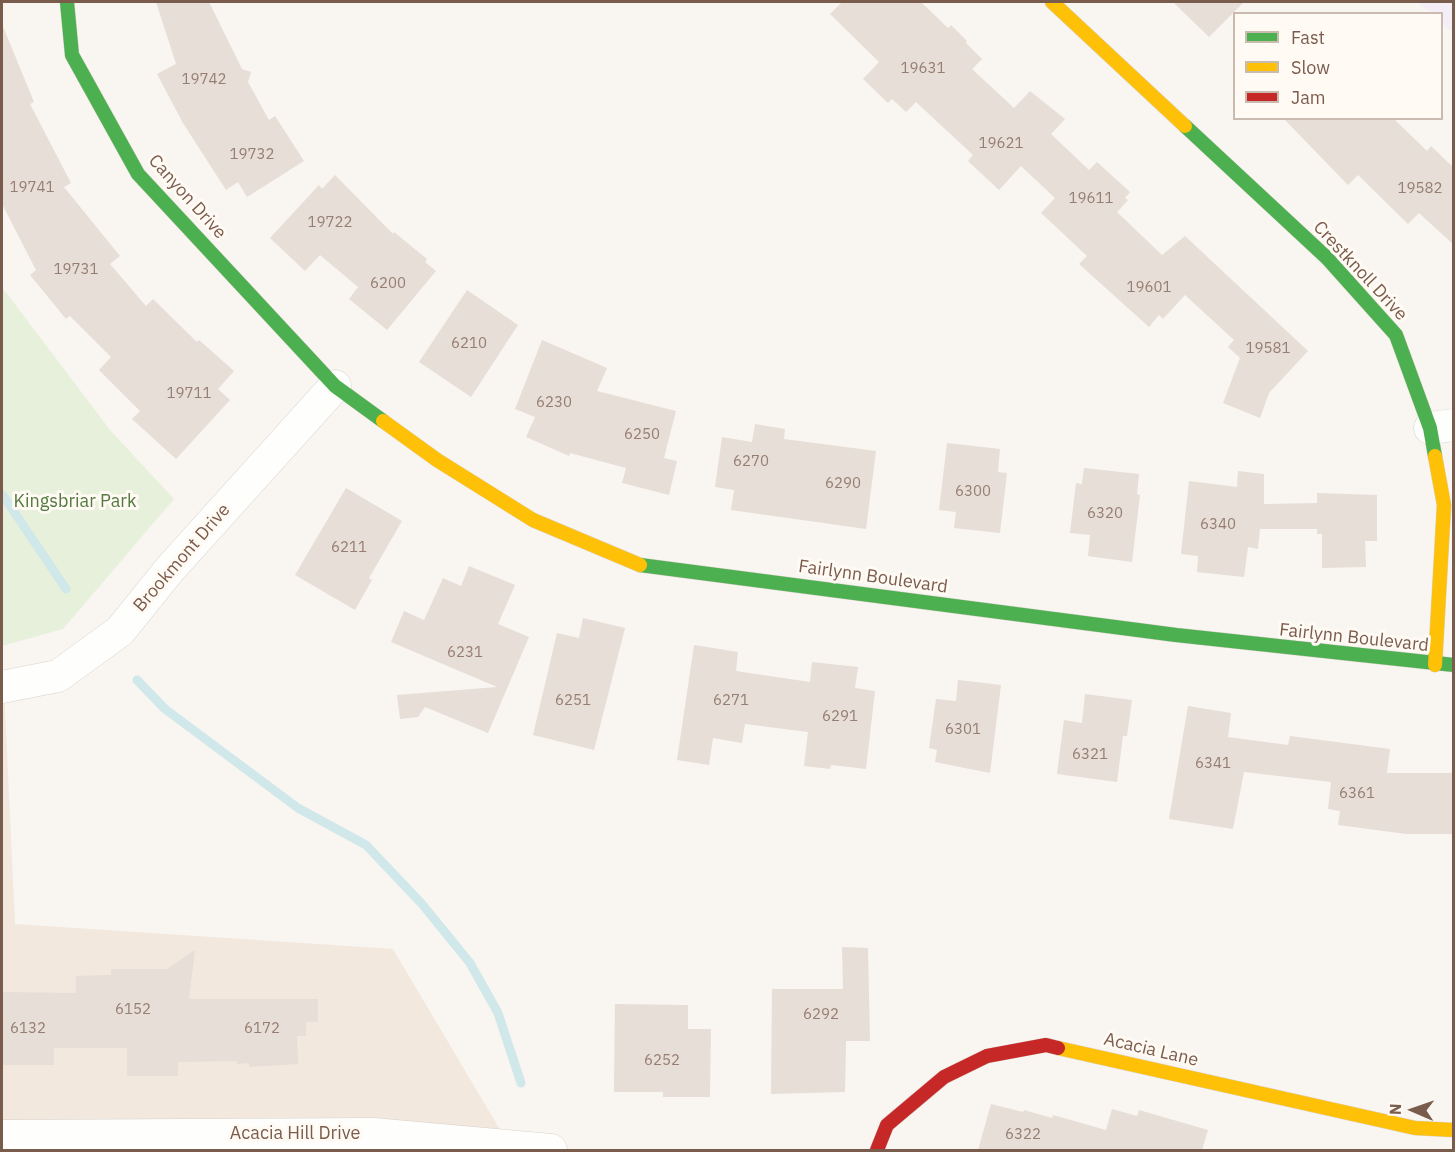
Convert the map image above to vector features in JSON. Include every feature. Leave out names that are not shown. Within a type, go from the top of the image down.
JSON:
[{"type":"street","name":"Canyon Drive","points":[[67,2],[72,55],[138,174],[335,386]]},
{"type":"street","name":"Crestknoll Drive","points":[[1052,2],[1327,258],[1396,335],[1442,426],[1444,505],[1435,665]]},
{"type":"street","name":"Fairlynn Boulevard","points":[[335,386],[437,460],[533,520],[635,564],[1176,635],[1435,665],[1454,665]]},
{"type":"street","name":"Brookmont Drive","points":[[2,687],[58,676],[120,631],[170,569],[335,386]]},
{"type":"street","name":"Acacia Lane","points":[[876,1150],[887,1125],[944,1077],[987,1056],[1046,1045],[1415,1128],[1454,1130]]},
{"type":"street","name":"Acacia Hill Drive","points":[[2,1136],[373,1134],[541,1149]]},
{"type":"shaded area","points":[[1417,2],[1453,2],[1453,33],[1443,24],[1443,12],[1430,12]]},
{"type":"shaded area","points":[[2,646],[15,924],[393,949],[512,1150],[2,1150]]},
{"type":"green space","name":"Kingsbriar Park","points":[[2,287],[110,430],[174,499],[63,629],[2,646]]},
{"type":"building","points":[[156,2],[209,2],[242,69],[251,72],[248,82],[269,120],[275,116],[304,161],[247,197],[238,182],[226,190],[183,123],[157,74],[176,64]]},
{"type":"building","points":[[842,2],[921,2],[948,28],[951,25],[967,41],[966,43],[982,59],[972,69],[1014,108],[1030,91],[1065,119],[1051,134],[1089,170],[1097,162],[1130,192],[1125,198],[1128,200],[1117,212],[1162,255],[1185,236],[1308,351],[1269,393],[1260,418],[1223,403],[1240,358],[1228,347],[1234,340],[1185,295],[1163,319],[1159,315],[1149,327],[1079,264],[1087,256],[1041,213],[1055,198],[1021,166],[999,190],[968,161],[973,155],[916,102],[906,112],[892,99],[888,103],[863,79],[879,62],[830,14]]},
{"type":"building","points":[[1173,2],[1244,2],[1209,37]]},
{"type":"building","points":[[2,24],[34,102],[30,104],[71,183],[64,187],[120,256],[110,264],[146,306],[153,299],[197,342],[199,340],[234,371],[218,389],[230,400],[176,459],[132,419],[140,411],[99,370],[111,357],[70,316],[66,319],[30,275],[36,270],[2,204]]},
{"type":"building","points":[[1285,120],[1395,120],[1427,151],[1431,146],[1454,168],[1454,245],[1419,213],[1408,224],[1358,175],[1348,185]]},
{"type":"building","points":[[335,175],[393,234],[394,232],[427,259],[425,262],[436,271],[387,330],[349,299],[358,287],[320,255],[305,271],[270,238],[319,185],[322,189]]},
{"type":"building","points":[[467,290],[518,325],[471,397],[419,362]]},
{"type":"building","points":[[542,340],[607,368],[597,391],[676,411],[664,458],[677,461],[669,495],[622,483],[626,468],[570,453],[569,456],[526,437],[535,417],[515,409]]},
{"type":"building","points":[[755,424],[785,429],[784,439],[876,451],[866,529],[731,510],[734,490],[715,487],[722,437],[752,442]]},
{"type":"building","points":[[947,443],[1000,449],[998,472],[1007,473],[1000,533],[954,528],[956,512],[939,510]]},
{"type":"building","points":[[1084,468],[1139,474],[1137,494],[1140,495],[1132,562],[1088,556],[1090,535],[1070,533],[1076,483],[1082,484]]},
{"type":"building","points":[[1238,471],[1264,474],[1264,504],[1317,503],[1317,493],[1377,495],[1377,541],[1365,541],[1366,567],[1322,568],[1322,534],[1317,534],[1317,529],[1260,529],[1258,549],[1248,547],[1244,577],[1197,572],[1198,556],[1181,554],[1189,481],[1237,487]]},
{"type":"building","points":[[346,488],[402,521],[369,578],[372,580],[355,610],[295,575]]},
{"type":"building","points":[[469,566],[515,585],[498,624],[529,637],[488,733],[425,707],[418,717],[400,719],[397,695],[497,687],[391,642],[404,611],[424,620],[443,578],[461,586]]},
{"type":"building","points":[[583,618],[625,628],[594,750],[533,735],[557,633],[579,638]]},
{"type":"building","points":[[694,645],[738,652],[736,671],[810,682],[812,662],[858,667],[855,688],[875,691],[866,769],[831,765],[830,769],[804,766],[808,732],[745,724],[742,743],[713,738],[709,765],[677,760]]},
{"type":"building","points":[[958,680],[1001,685],[990,773],[935,762],[937,750],[929,748],[936,699],[956,701]]},
{"type":"building","points":[[1085,694],[1132,700],[1127,736],[1123,736],[1117,782],[1057,774],[1064,720],[1082,723]]},
{"type":"building","points":[[1188,706],[1231,713],[1228,737],[1288,745],[1290,736],[1390,749],[1387,773],[1454,773],[1454,834],[1406,834],[1338,825],[1340,811],[1328,809],[1331,782],[1244,772],[1233,829],[1169,819]]},
{"type":"building","points":[[842,947],[868,948],[870,1041],[846,1041],[845,1092],[771,1094],[772,989],[843,989]]},
{"type":"building","points":[[195,950],[189,999],[318,999],[318,1022],[306,1022],[306,1036],[297,1036],[298,1064],[249,1067],[249,1063],[237,1064],[237,1061],[178,1062],[178,1076],[127,1076],[127,1048],[54,1048],[54,1065],[2,1065],[2,992],[76,993],[76,976],[111,975],[111,969],[167,969]]},
{"type":"building","points":[[615,1004],[688,1005],[688,1029],[711,1029],[710,1097],[663,1097],[663,1092],[614,1092]]},
{"type":"building","points":[[991,1104],[1052,1118],[1053,1115],[1106,1130],[1112,1109],[1137,1116],[1139,1110],[1208,1130],[1202,1150],[978,1150]]},
{"type":"waterway","points":[[2,494],[66,589]]},
{"type":"waterway","points":[[137,680],[165,709],[298,808],[366,845],[422,904],[470,963],[498,1013],[521,1083]]},
{"type":"traffic: fast","points":[[67,2],[72,55],[138,174],[335,386],[383,421]]},
{"type":"traffic: fast","points":[[1185,126],[1327,258],[1396,335],[1430,428],[1435,456]]},
{"type":"traffic: fast","points":[[640,565],[1176,635],[1454,665]]},
{"type":"traffic: slow","points":[[1052,2],[1185,126]]},
{"type":"traffic: slow","points":[[383,421],[437,460],[533,520],[640,565]]},
{"type":"traffic: slow","points":[[1435,456],[1444,505],[1435,665]]},
{"type":"traffic: slow","points":[[1058,1048],[1415,1128],[1454,1130]]},
{"type":"traffic: jam","points":[[877,1150],[887,1125],[944,1077],[987,1056],[1046,1045],[1058,1048]]}]
